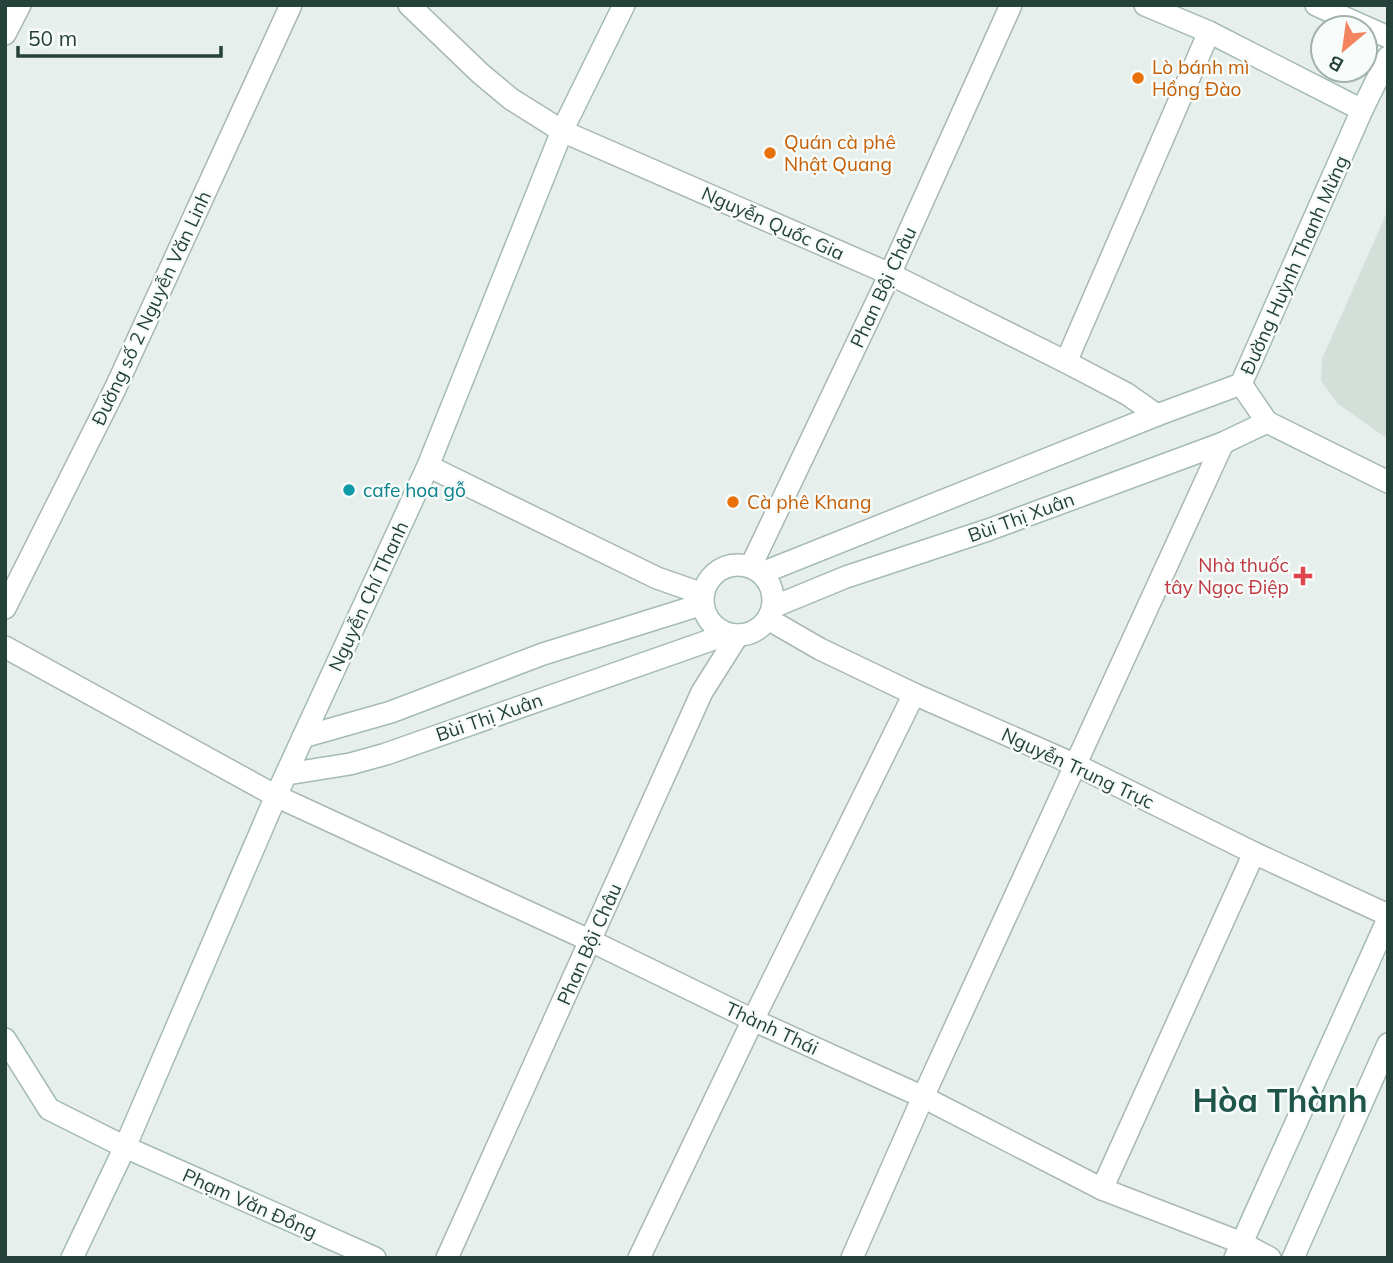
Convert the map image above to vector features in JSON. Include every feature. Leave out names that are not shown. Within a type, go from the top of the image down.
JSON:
[{"type":"street","points":[[5,34],[20,5]]},
{"type":"street","name":"Đường số 2 Nguyễn Văn Linh","points":[[5,608],[115,389],[291,5]]},
{"type":"street","name":"Nguyễn Quốc Gia","points":[[409,5],[511,99],[562,131],[890,274],[1127,394],[1157,415]]},
{"type":"street","name":"Nguyễn Chí Thanh","points":[[72,1258],[125,1147],[276,796],[428,466],[562,131],[624,5]]},
{"type":"street","name":"Phan Bội Châu","points":[[756,569],[1011,5]]},
{"type":"street","points":[[1145,5],[1209,32],[1362,110]]},
{"type":"street","points":[[1316,5],[1388,37]]},
{"type":"street","points":[[1066,362],[1209,32]]},
{"type":"street","name":"Đường Huỳnh Thanh Mừng","points":[[1388,57],[1241,384],[1267,422],[1388,482]]},
{"type":"street","points":[[756,569],[1241,384]]},
{"type":"street","name":"Bùi Thị Xuân","points":[[771,613],[846,577],[988,530],[1223,443],[1267,422]]},
{"type":"street","points":[[852,1258],[1223,443]]},
{"type":"street","points":[[428,466],[703,599]]},
{"type":"street","points":[[735,564],[756,569],[770,583],[774,594],[771,613],[755,631],[733,634],[716,627],[707,617],[703,599],[709,579],[720,568],[735,564]]},
{"type":"street","name":"Bùi Thị Xuân","points":[[303,737],[391,712],[543,654],[703,599]]},
{"type":"street","name":"Nguyễn Trung Trực","points":[[771,613],[820,649],[914,694],[1076,765],[1388,917]]},
{"type":"street","name":"Phan Bội Châu","points":[[447,1258],[702,692],[733,634]]},
{"type":"street","name":"Bùi Thị Xuân","points":[[286,774],[350,764],[386,754],[733,634]]},
{"type":"street","name":"Thành Thái","points":[[5,648],[276,796],[923,1097],[1102,1189],[1239,1250],[1270,1258]]},
{"type":"street","points":[[639,1258],[914,694]]},
{"type":"street","points":[[1102,1189],[1254,853]]},
{"type":"street","points":[[1239,1250],[1388,917]]},
{"type":"street","name":"Phạm Văn Đồng","points":[[5,1039],[49,1109],[125,1147],[375,1258]]},
{"type":"street","points":[[1293,1258],[1388,1044]]},
{"type":"shaded area","points":[[1388,210],[1388,439],[1338,404],[1321,381],[1322,359]]},
{"type":"place","name":"Lò bánh mì Hồng Đào","points":[[1138,78]]},
{"type":"place","name":"Quán cà phê Nhật Quang","points":[[770,153]]},
{"type":"place","name":"cafe hoa gỗ","points":[[349,490]]},
{"type":"place","name":"Cà phê Khang","points":[[733,502]]},
{"type":"place","name":"Nhà thuốc tây Ngọc Điệp","points":[[1303,576]]},
{"type":"district","name":"Hòa Thành","points":[[1280,1100]]}]
